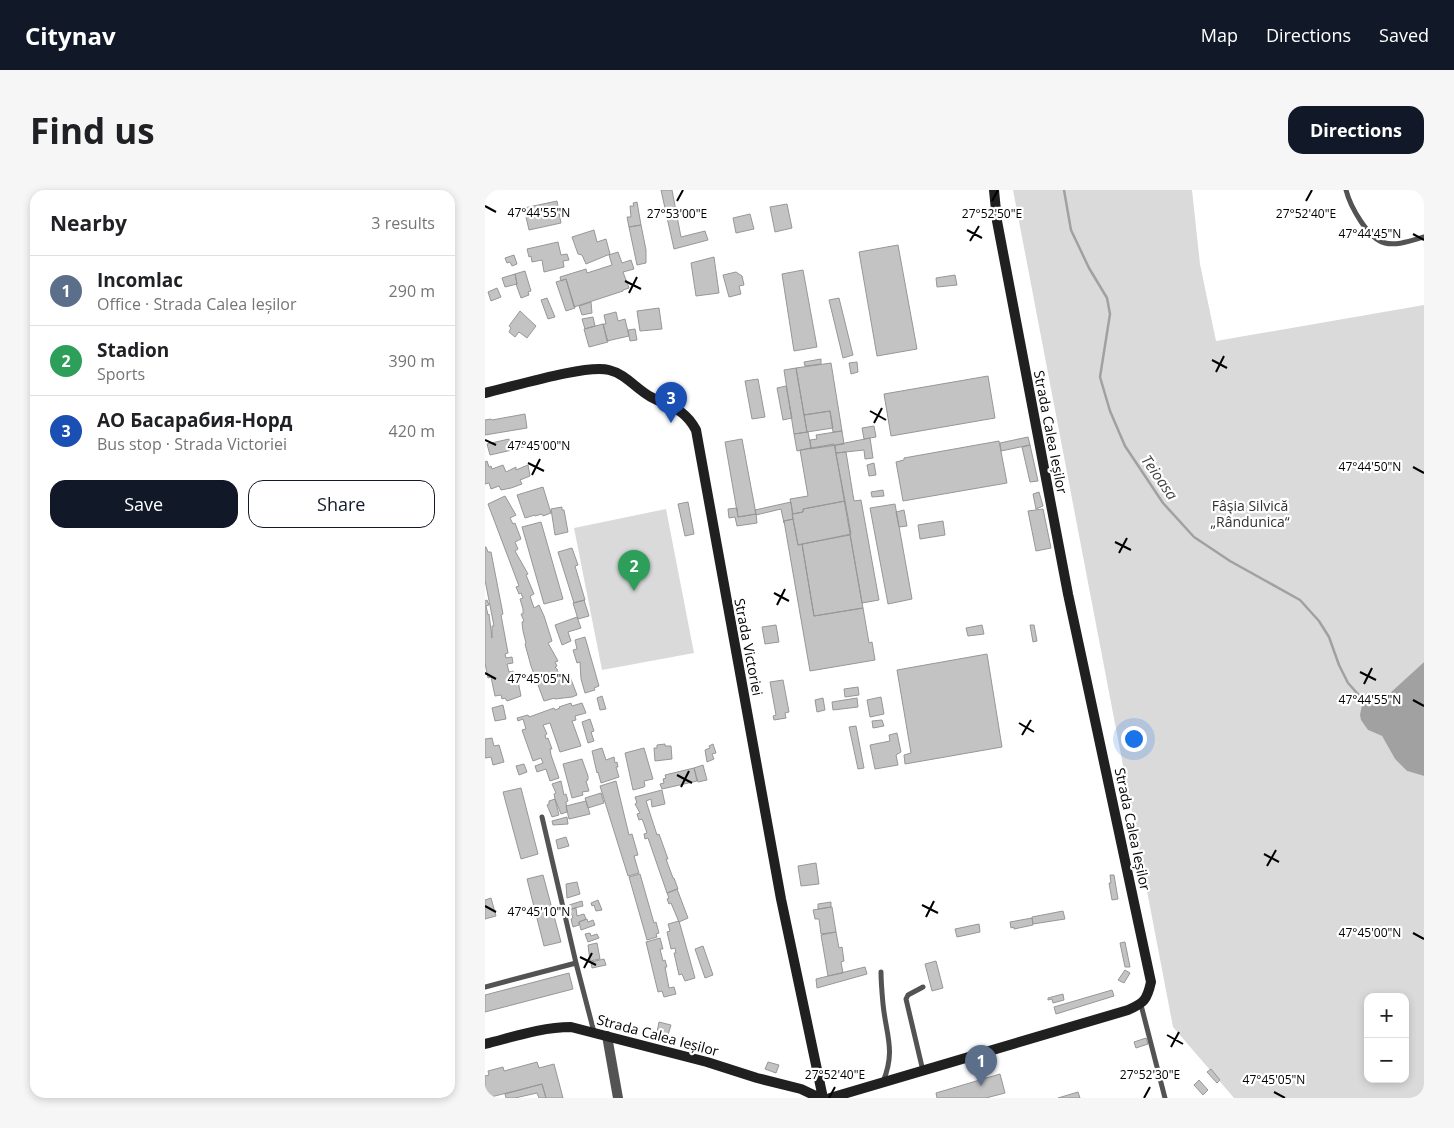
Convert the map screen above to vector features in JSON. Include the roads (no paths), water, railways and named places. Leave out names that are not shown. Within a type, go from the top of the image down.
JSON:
[{"type":"street","name":"Strada Calea Ieșilor","points":[[994,190],[997,220],[1068,594],[1151,982],[1148,996],[1141,1005]]},
{"type":"street","name":"Strada Victoriei","points":[[485,393],[575,372],[594,369],[609,370],[631,381],[639,390],[651,397],[681,411],[688,416],[695,430],[781,899],[822,1098]]},
{"type":"street","points":[[830,1098],[1141,1005]]},
{"type":"street","name":"Strada Calea Ieșilor","points":[[485,1044],[560,1027],[571,1027],[707,1062],[757,1078],[801,1089],[822,1098]]},
{"type":"street","points":[[607,1036],[618,1098]]},
{"type":"lane","points":[[1345,190],[1361,221],[1372,235],[1380,241],[1393,244],[1424,237]]},
{"type":"lane","points":[[542,817],[575,963],[594,1032]]},
{"type":"lane","points":[[485,987],[575,963]]},
{"type":"lane","points":[[881,972],[883,1005],[890,1042],[890,1059],[883,1083]]},
{"type":"lane","points":[[923,987],[908,996],[907,999],[923,1071]]},
{"type":"lane","points":[[1141,1005],[1165,1098]]},
{"type":"waterway","name":"Teioasa","points":[[1064,190],[1071,230],[1089,268],[1107,298],[1110,314],[1100,377],[1110,411],[1125,446],[1163,503],[1194,537],[1230,561],[1300,600],[1319,621],[1329,637],[1348,683],[1366,703]]},
{"type":"place","name":"АО Басарабия-Норд","points":[[671,423]]},
{"type":"place","name":"Stadion","points":[[634,591]]},
{"type":"place","name":"Incomlac","points":[[981,1086]]},
{"type":"park label","name":"Fâşia Silvică „Rândunica“","points":[[1250,514]]}]
